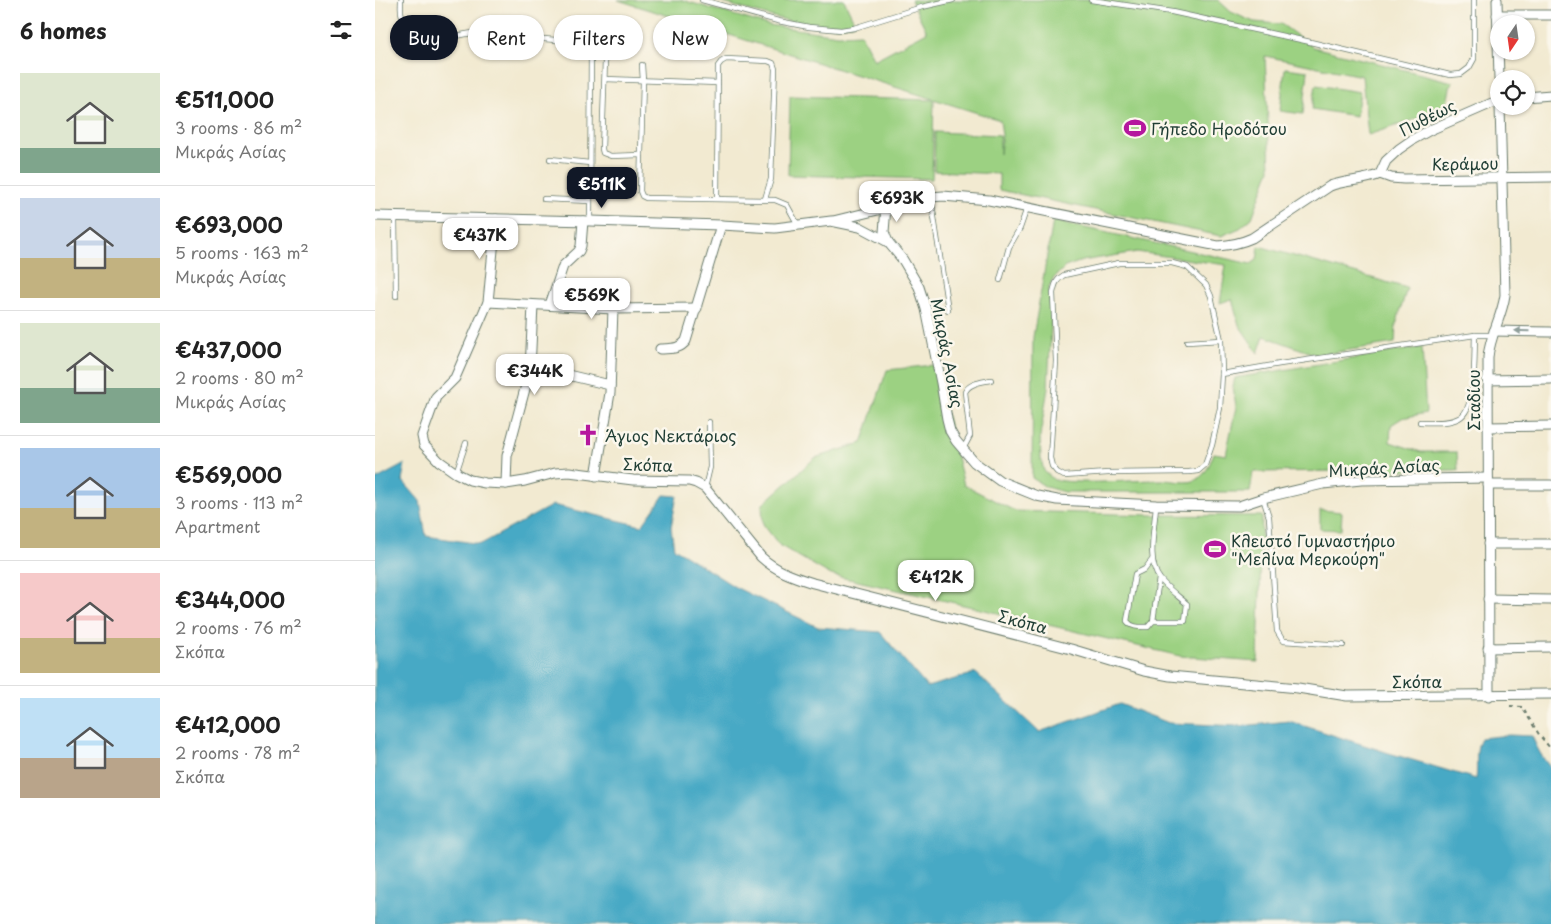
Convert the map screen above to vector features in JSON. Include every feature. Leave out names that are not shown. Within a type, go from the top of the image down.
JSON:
[{"type":"street","points":[[1497,0],[1497,15],[1551,14]]},
{"type":"street","points":[[1535,96],[1551,94]]},
{"type":"street","name":"Πυθέως","points":[[1381,174],[1386,162],[1399,149],[1412,140],[1430,130],[1490,104]]},
{"type":"street","name":"Σταδίου","points":[[1489,696],[1487,380],[1489,349],[1505,295],[1500,115]]},
{"type":"street","points":[[831,222],[931,196],[943,196],[989,200],[1218,246],[1231,245],[1242,243],[1252,238],[1330,186],[1381,174]]},
{"type":"street","name":"Κεράμου","points":[[1381,174],[1396,179],[1551,177]]},
{"type":"street","points":[[886,207],[885,232],[888,242]]},
{"type":"street","name":"Μικράς Ασίας","points":[[375,216],[775,228],[831,222],[860,227],[888,242],[903,260],[919,287],[926,309],[950,431],[974,462],[1000,481],[1037,496],[1057,500],[1156,505],[1239,506],[1263,498],[1323,484],[1361,480],[1488,481],[1551,486]]},
{"type":"street","points":[[496,219],[488,302],[613,309],[697,308]]},
{"type":"street","points":[[550,305],[563,266],[579,251],[587,221]]},
{"type":"street","points":[[660,349],[677,348],[686,341],[721,225]]},
{"type":"street","name":"Σκόπα","points":[[488,302],[455,378],[437,397],[433,405],[423,436],[424,445],[439,461],[470,480],[506,484],[525,481],[555,472],[569,472],[633,480],[689,481],[705,488],[755,551],[767,563],[785,573],[813,583],[1053,644],[1143,671],[1177,677],[1305,689],[1347,696],[1551,694]]},
{"type":"street","points":[[506,484],[507,456],[530,366],[533,305]]},
{"type":"street","points":[[596,476],[610,385],[613,309]]},
{"type":"street","points":[[1493,333],[1551,332]]},
{"type":"street","points":[[530,366],[610,385]]},
{"type":"street","points":[[1487,380],[1551,379]]},
{"type":"street","points":[[1488,427],[1551,426]]},
{"type":"street","points":[[1488,544],[1551,544]]},
{"type":"street","points":[[1488,599],[1551,600]]},
{"type":"street","points":[[1488,648],[1551,647]]},
{"type":"lane","points":[[401,0],[402,17],[406,25],[415,32],[437,40],[473,33],[580,42],[591,47],[591,163],[590,201],[587,221]]},
{"type":"lane","points":[[702,0],[809,28],[841,30],[953,0]]},
{"type":"lane","points":[[1091,0],[1173,12],[1450,75],[1461,74],[1469,68],[1474,59],[1474,0]]},
{"type":"lane","points":[[717,198],[718,66],[726,59],[768,61],[773,63],[775,69],[771,179],[765,199]]},
{"type":"lane","points":[[605,60],[603,153],[611,156],[641,154]]},
{"type":"lane","points":[[642,65],[640,191],[642,196],[646,198],[775,200],[787,205],[799,226]]},
{"type":"lane","points":[[605,79],[718,83]]},
{"type":"lane","points":[[551,159],[591,163]]},
{"type":"lane","points":[[931,196],[948,310]]},
{"type":"lane","points":[[544,199],[590,201]]},
{"type":"lane","points":[[1000,280],[1009,247],[1020,228],[1027,208]]},
{"type":"lane","points":[[395,217],[396,296]]},
{"type":"lane","points":[[1172,263],[1187,267],[1206,285],[1211,296],[1221,340],[1222,374],[1219,420],[1205,465],[1198,471],[1064,476],[1052,466],[1056,361],[1053,293],[1058,279],[1064,275],[1119,264],[1172,263]]},
{"type":"lane","points":[[1222,374],[1493,333]]},
{"type":"lane","points":[[1419,422],[1451,421],[1459,418],[1466,411],[1472,397],[1475,335]]},
{"type":"lane","points":[[1187,342],[1221,340]]},
{"type":"lane","points":[[963,450],[970,436],[966,389],[972,385],[991,380]]},
{"type":"lane","points":[[705,488],[709,477],[710,462],[709,422]]},
{"type":"lane","points":[[456,473],[465,443]]},
{"type":"lane","points":[[1263,498],[1269,517],[1277,631],[1283,641],[1343,645]]},
{"type":"lane","points":[[1153,621],[1185,622],[1187,604],[1159,578],[1152,560],[1156,505]]},
{"type":"lane","points":[[1152,560],[1145,569],[1135,574],[1127,621],[1130,625],[1148,627],[1153,621],[1159,578]]},
{"type":"path","points":[[1510,706],[1522,707],[1540,736],[1551,749]]},
{"type":"green space","points":[[618,0],[682,0],[768,25],[838,35],[861,34],[874,60],[927,32],[911,0],[1218,0],[1231,12],[1254,22],[1281,24],[1313,47],[1453,82],[1446,109],[1368,135],[1362,76],[1265,56],[1270,169],[1252,218],[1240,228],[1221,236],[999,190],[999,174],[934,171],[935,132],[1000,135],[1000,154],[1002,135],[1000,120],[727,34],[727,15],[666,15]]},
{"type":"green space","points":[[714,0],[844,0],[855,23],[842,26],[806,24],[765,15]]},
{"type":"green space","points":[[1285,68],[1308,71],[1303,114],[1280,111]]},
{"type":"green space","points":[[1316,85],[1360,92],[1356,116],[1312,109]]},
{"type":"green space","points":[[790,96],[934,100],[932,179],[788,175]]},
{"type":"green space","points":[[1053,221],[1251,264],[1257,260],[1259,246],[1407,288],[1396,325],[1395,343],[1317,355],[1264,336],[1258,353],[1239,325],[1232,299],[1220,303],[1226,265],[1137,252],[1082,261],[1065,267],[1054,278],[1049,287],[1051,325],[1048,388],[1040,436],[1041,459],[1044,471],[1054,480],[1095,482],[1194,481],[1206,471],[1214,453],[1226,455],[1236,407],[1233,386],[1235,378],[1422,347],[1426,413],[1402,418],[1391,425],[1390,442],[1421,452],[1457,452],[1458,470],[1253,472],[1250,492],[1064,492],[1046,487],[1032,478],[1033,337]]},
{"type":"green space","points":[[934,365],[964,485],[1015,511],[1262,516],[1258,662],[1180,656],[831,575],[779,545],[763,524],[762,505],[815,458],[862,443],[887,370]]},
{"type":"green space","points":[[1320,510],[1342,512],[1341,530],[1320,529]]},
{"type":"water","points":[[405,464],[402,480],[420,501],[426,536],[481,544],[553,505],[642,526],[664,495],[677,496],[671,527],[674,548],[735,587],[818,627],[880,632],[927,687],[976,673],[1039,732],[1120,704],[1169,723],[1242,726],[1289,721],[1476,779],[1477,752],[1481,738],[1509,735],[1532,736],[1540,753],[1551,768],[1551,924],[375,924],[375,480]]},
{"type":"place","name":"Γήπεδο Ηροδότου","points":[[1135,128]]},
{"type":"place","name":"Άγιος Νεκτάριος","points":[[588,435]]},
{"type":"place","name":"Κλειστό Γυμναστήριο \"Μελίνα Μερκούρη\"","points":[[1215,549]]}]
